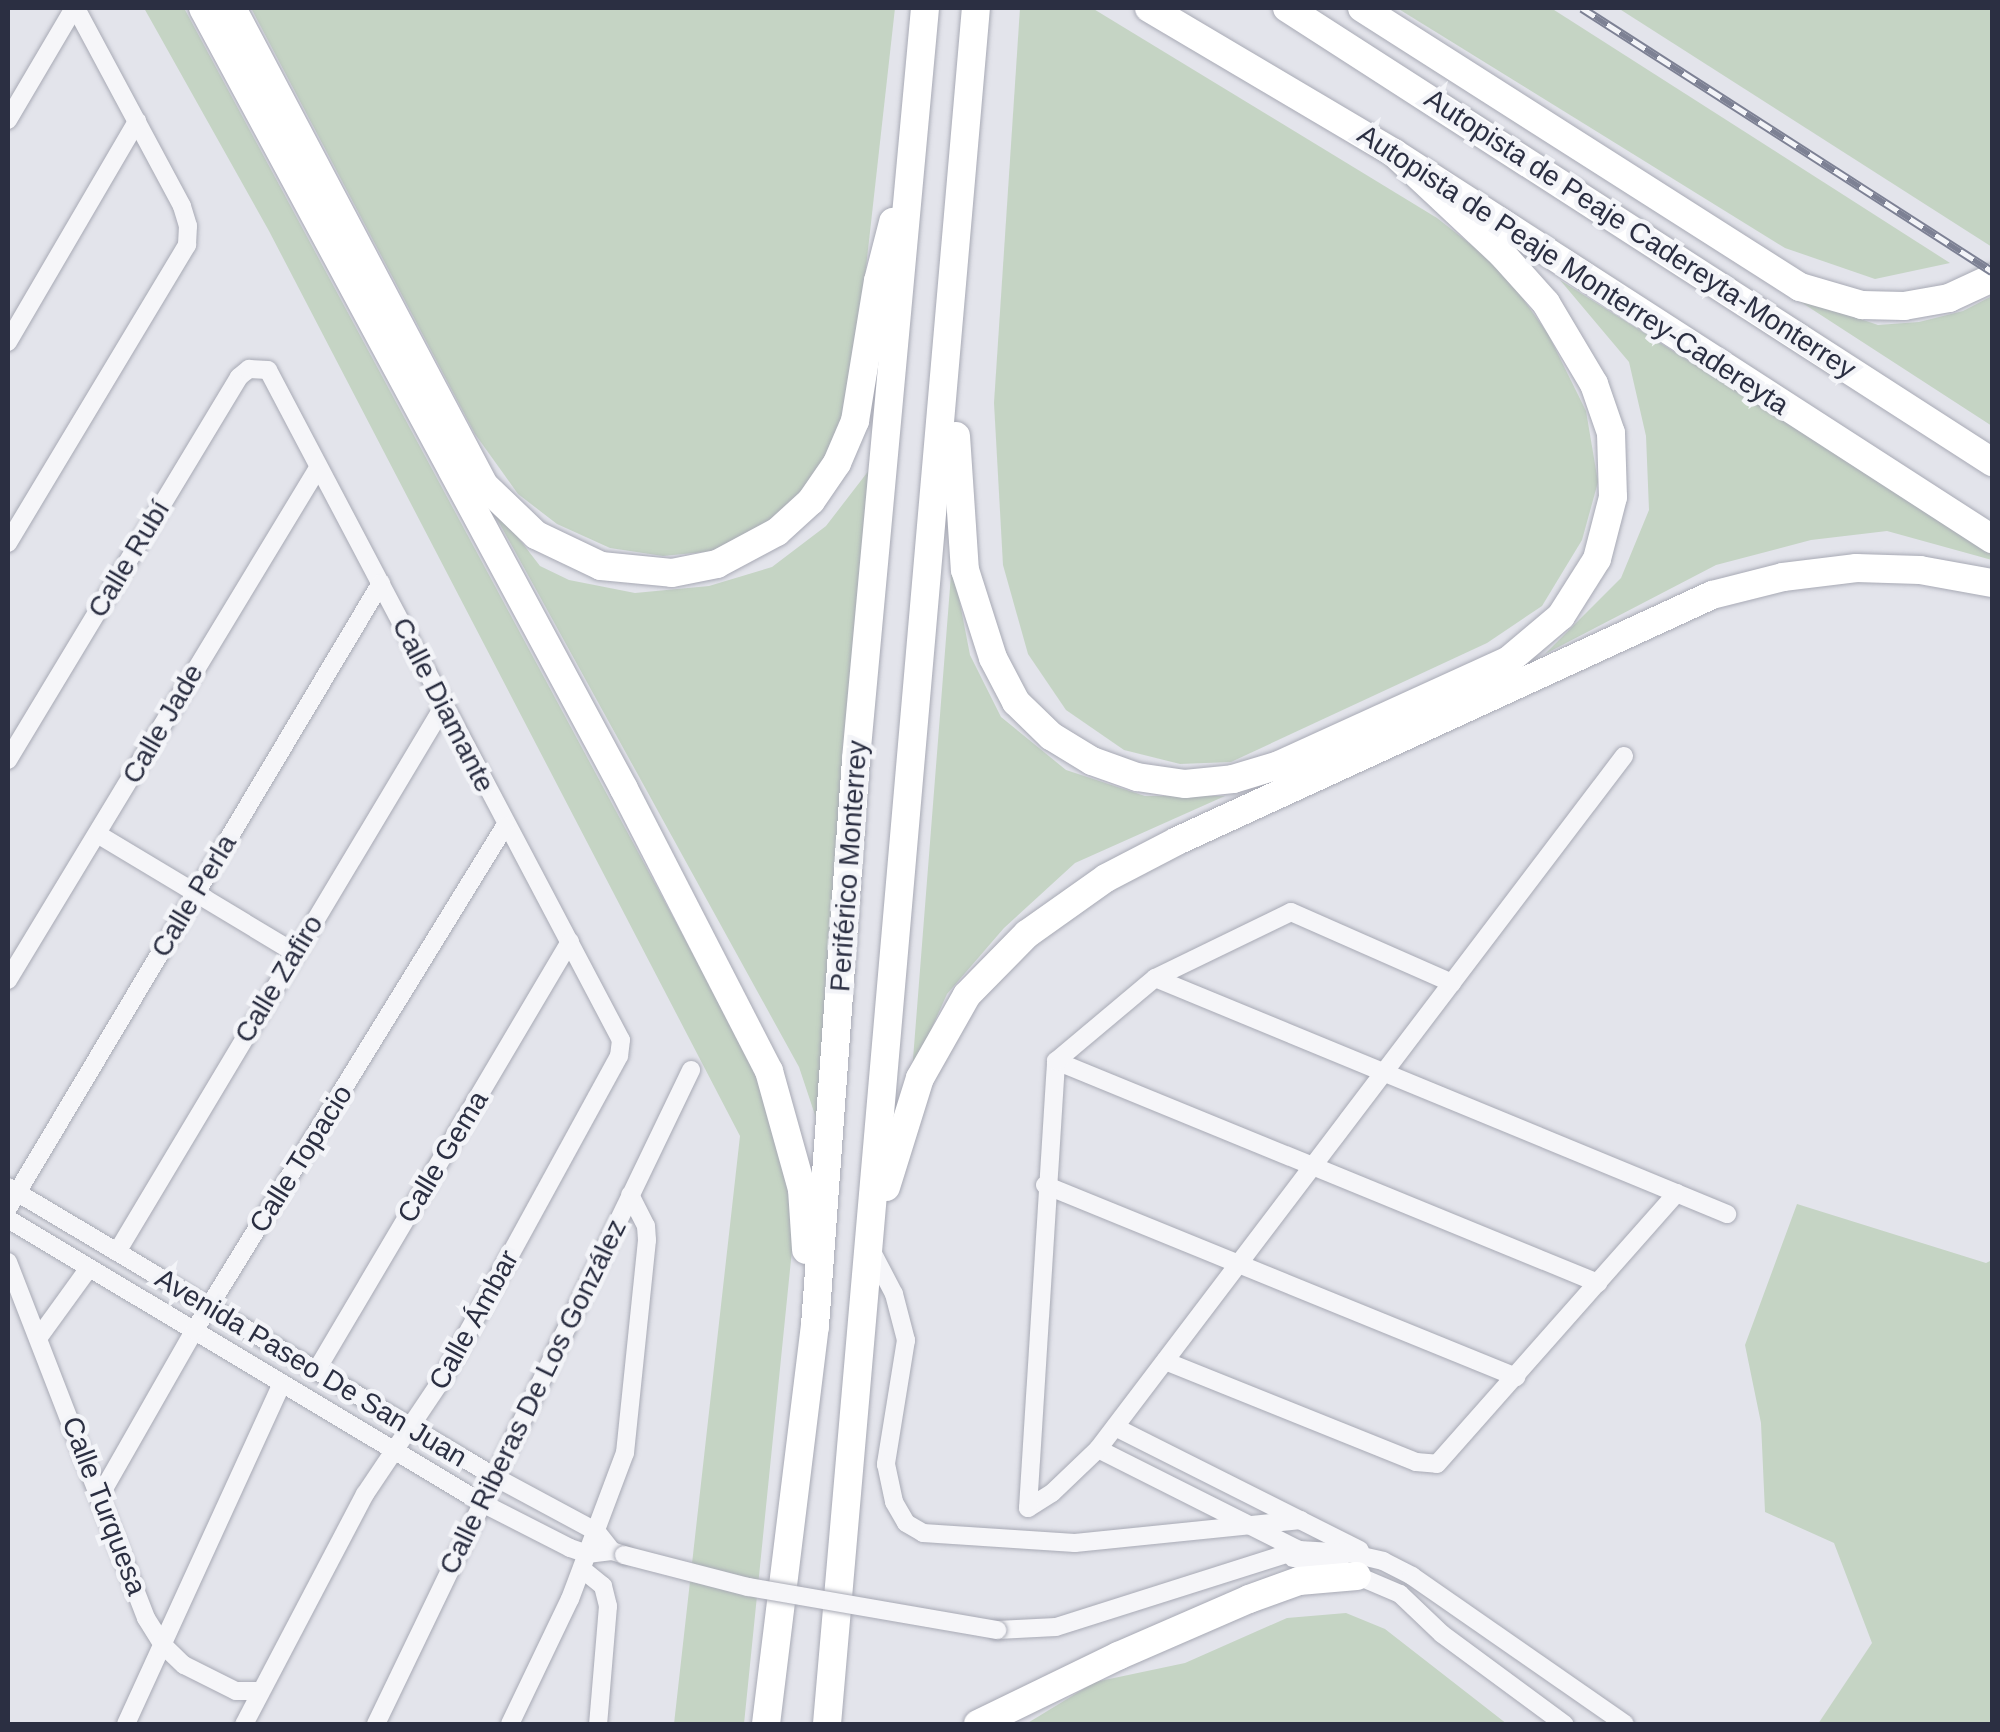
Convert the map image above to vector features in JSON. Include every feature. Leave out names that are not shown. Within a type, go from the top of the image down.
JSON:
[{"type":"highway","points":[[203,8],[624,789],[768,1071],[802,1189],[815,1326]]},
{"type":"highway","points":[[232,8],[484,485],[536,535],[601,566],[672,573],[717,564],[778,532],[825,483],[855,420],[878,281],[910,168]]},
{"type":"highway","name":"Periférico Monterrey","points":[[766,1724],[815,1326],[856,760],[925,8]]},
{"type":"highway","name":"Periférico Monterrey","points":[[827,1724],[976,8]]},
{"type":"highway","name":"Autopista de Peaje Monterrey-Cadereyta","points":[[1149,8],[1394,153],[1992,539]]},
{"type":"highway","name":"Autopista de Peaje Cadereyta-Monterrey","points":[[1287,8],[1992,462]]},
{"type":"highway","points":[[1362,8],[1800,287],[1862,305],[1904,306],[1949,298],[1992,278]]},
{"type":"highway","points":[[950,322],[958,520],[965,570],[976,613],[1016,702],[1051,736],[1078,753],[1137,777],[1185,784],[1233,780],[1279,765],[1528,647],[1575,599],[1597,559],[1610,518],[1614,476],[1611,433],[1594,384],[1565,330],[1502,254],[1394,153]]},
{"type":"highway","points":[[870,1242],[914,1094],[950,1022],[1006,954],[1049,916],[1106,878],[1177,841],[1712,595],[1783,576],[1856,568],[1920,570],[1992,583]]},
{"type":"highway","points":[[978,1724],[1118,1656],[1250,1599],[1299,1581],[1357,1576]]},
{"type":"street","points":[[8,120],[75,8]]},
{"type":"street","points":[[8,543],[187,245],[188,226],[182,206],[75,8]]},
{"type":"street","points":[[8,342],[137,120]]},
{"type":"street","name":"Calle Diamante","points":[[259,367],[276,378],[318,468],[570,942],[622,1048]]},
{"type":"street","name":"Calle Rubí","points":[[8,760],[239,377],[259,367]]},
{"type":"street","name":"Calle Jade","points":[[8,980],[100,835],[318,468]]},
{"type":"street","name":"Calle Perla","points":[[10,1196],[381,582]]},
{"type":"street","name":"Calle Zafiro","points":[[117,1252],[443,707]]},
{"type":"street","points":[[1452,983],[1292,912],[1154,978],[1056,1061],[1045,1184],[1028,1508],[1052,1492],[1098,1449],[1165,1360],[1383,1074],[1452,983],[1624,756]]},
{"type":"street","name":"Calle Topacio","points":[[101,1494],[194,1332],[505,826]]},
{"type":"street","points":[[100,835],[294,952]]},
{"type":"street","name":"Calle Gema","points":[[316,1372],[570,942]]},
{"type":"street","points":[[1154,978],[1727,1214]]},
{"type":"street","name":"Calle Ámbar","points":[[244,1724],[258,1690],[268,1682],[366,1494],[443,1378],[622,1048]]},
{"type":"street","points":[[1056,1061],[1598,1283]]},
{"type":"street","name":"Calle Riberas De Los González","points":[[376,1724],[691,1070]]},
{"type":"street","points":[[1045,1184],[1237,1266],[1516,1376]]},
{"type":"street","points":[[1165,1360],[1426,1464],[1446,1457],[1678,1193]]},
{"type":"street","points":[[510,1724],[585,1562],[620,1473],[630,1421],[647,1240],[646,1226],[630,1195]]},
{"type":"street","name":"Avenida Paseo De San Juan","points":[[10,1196],[117,1252],[495,1477],[596,1532],[618,1553]]},
{"type":"street","name":"Avenida Paseo De San Juan","points":[[8,1219],[281,1386],[585,1562]]},
{"type":"street","points":[[870,1242],[898,1304],[906,1340],[886,1464],[894,1502],[906,1524],[923,1533],[1075,1544],[1255,1528],[1300,1520]]},
{"type":"street","name":"Calle Turquesa","points":[[8,1262],[146,1618],[163,1645],[184,1666],[236,1691],[258,1690]]},
{"type":"street","points":[[38,1337],[89,1268]]},
{"type":"street","points":[[126,1724],[281,1386]]},
{"type":"street","points":[[1115,1427],[1412,1576],[1625,1724]]},
{"type":"street","points":[[1098,1449],[1299,1550]]},
{"type":"street","points":[[585,1562],[618,1553],[748,1587],[997,1630],[1056,1627],[1299,1550],[1350,1552],[1383,1561]]},
{"type":"street","points":[[1278,1556],[1332,1565],[1400,1594],[1442,1634],[1564,1724]]},
{"type":"street","points":[[585,1562],[602,1586],[608,1606],[598,1724]]},
{"type":"street","points":[[1400,1594],[1412,1576]]},
{"type":"green space","points":[[144,8],[184,8],[765,1088],[784,1159],[793,1240],[744,1724],[674,1724],[740,1136],[269,231]]},
{"type":"green space","points":[[251,8],[895,8],[855,366],[835,440],[800,498],[761,529],[714,551],[663,556],[610,548],[557,524],[518,494],[475,434]]},
{"type":"green space","points":[[1020,8],[1092,8],[1437,218],[1501,268],[1548,334],[1586,411],[1598,482],[1582,540],[1542,606],[1487,643],[1231,762],[1180,764],[1124,750],[1066,710],[1028,654],[1003,565],[994,403]]},
{"type":"green space","points":[[1397,8],[1551,8],[1950,263],[1875,279],[1785,248]]},
{"type":"green space","points":[[1618,8],[1992,8],[1992,247]]},
{"type":"green space","points":[[1560,280],[1992,552],[1992,560],[1887,531],[1811,540],[1716,565],[1545,654],[1621,578],[1649,510],[1646,436],[1629,362]]},
{"type":"green space","points":[[1790,295],[1878,325],[1919,322],[1963,311],[1992,296],[1992,426]]},
{"type":"green space","points":[[873,465],[816,1118],[799,1067],[480,488],[540,566],[569,580],[635,593],[709,586],[772,567],[826,526]]},
{"type":"green space","points":[[952,562],[970,655],[1001,717],[1066,770],[1145,796],[1225,796],[1075,863],[1004,928],[947,994],[912,1072]]},
{"type":"green space","points":[[1797,1204],[1986,1263],[1992,1260],[1992,1724],[1818,1724],[1872,1643],[1834,1543],[1765,1512],[1761,1423],[1745,1345]]},
{"type":"green space","points":[[1346,1613],[1385,1629],[1507,1724],[1026,1724],[1095,1682],[1185,1663],[1287,1618]]},
{"type":"railway","points":[[1582,8],[1992,271]]}]
